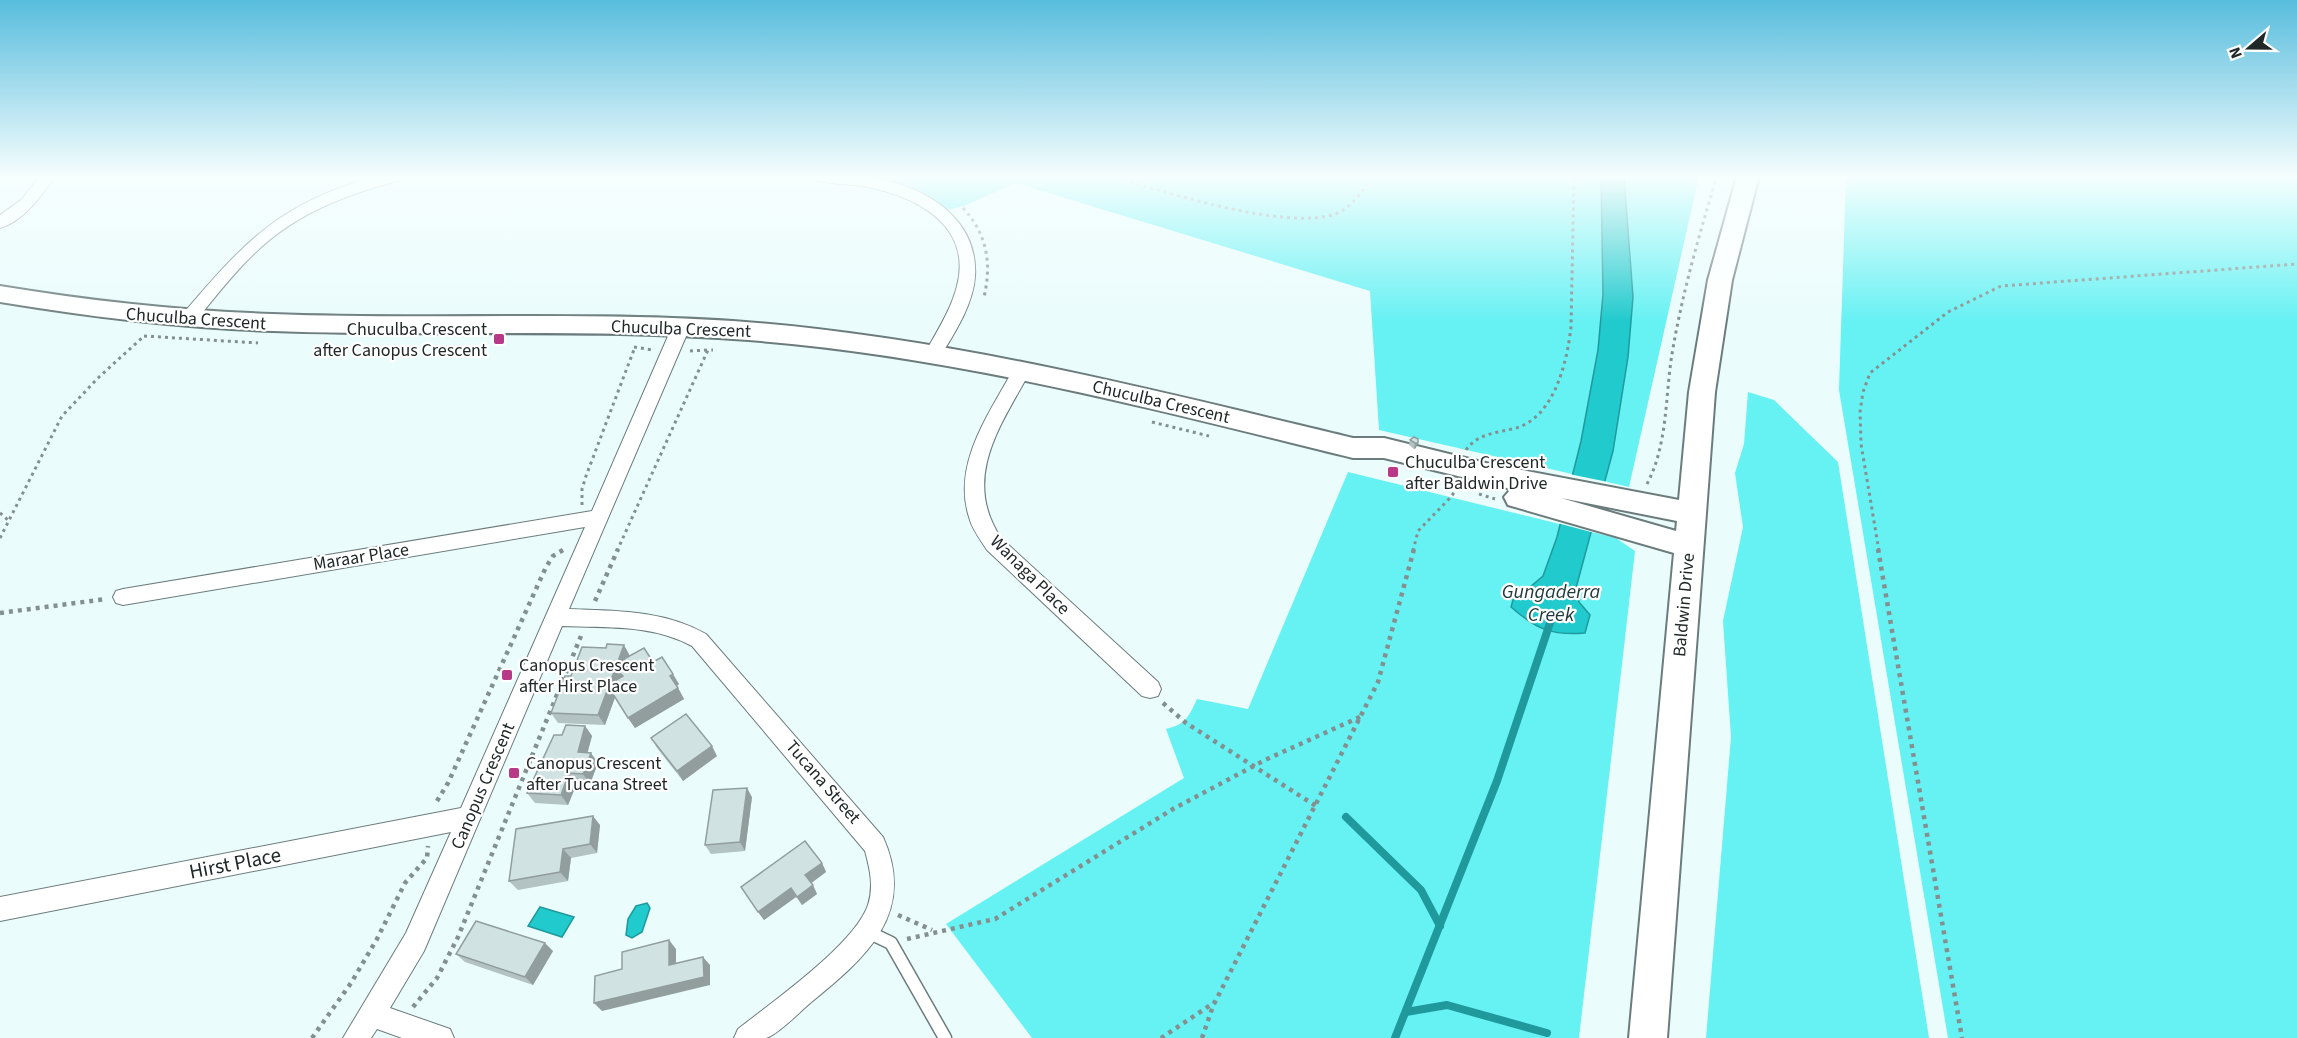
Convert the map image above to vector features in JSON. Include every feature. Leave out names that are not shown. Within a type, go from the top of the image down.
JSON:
[{"type":"street","points":[[187,320],[251,247],[281,224]]},
{"type":"street","points":[[934,353],[959,303],[967,278],[966,255],[958,233],[951,224]]},
{"type":"street","name":"Baldwin Drive","points":[[1648,1038],[1702,392],[1720,280],[1735,224]]},
{"type":"street","name":"Chuculba Crescent","points":[[0,294],[92,310],[187,320],[292,325],[681,327],[834,339],[934,353],[1022,370],[1353,448],[1379,460],[1457,481],[1692,513]]},
{"type":"street","name":"Canopus Crescent","points":[[356,1038],[415,942],[556,617],[589,519],[681,327]]},
{"type":"street","name":"Wanaga Place","points":[[1022,370],[982,447],[974,469],[972,490],[978,517],[994,544],[1150,689]]},
{"type":"street","name":"Chuculba Crescent","points":[[1630,504],[1689,546]]},
{"type":"street","name":"Maraar Place","points":[[123,597],[589,519]]},
{"type":"street","name":"Tucana Street","points":[[556,617],[661,623],[688,632],[709,649],[872,840],[881,858],[884,872],[880,906],[868,932],[845,958],[747,1038]]},
{"type":"street","name":"Hirst Place","points":[[0,909],[470,817]]},
{"type":"street","points":[[372,1015],[441,1038]]},
{"type":"lane","points":[[868,932],[892,945],[945,1038]]},
{"type":"path","points":[[1202,1038],[1216,1001],[1378,682],[1395,625],[1418,531],[1425,521],[1454,498],[1468,446],[1476,438],[1513,430],[1531,423],[1546,405],[1554,388],[1571,332],[1573,224]]},
{"type":"path","points":[[1630,504],[1652,478],[1683,300],[1704,224]]},
{"type":"path","points":[[1962,1038],[1862,454],[1859,431],[1860,403],[1866,382],[1870,373],[1942,316],[1959,304],[2001,286],[2297,264]]},
{"type":"path","points":[[0,538],[62,416],[98,378],[162,318]]},
{"type":"path","points":[[401,1025],[416,1001],[437,978],[458,938],[638,499],[708,350],[723,349],[732,330]]},
{"type":"path","points":[[312,1038],[351,983],[377,939],[405,883],[427,858],[431,813],[448,783],[546,567],[553,556],[565,549],[589,519],[582,504],[582,489],[635,347]]},
{"type":"path","points":[[1143,420],[1216,437]]},
{"type":"path","points":[[1457,481],[1501,501]]},
{"type":"path","points":[[0,513],[8,520]]},
{"type":"path","points":[[0,613],[123,597]]},
{"type":"path","points":[[1150,689],[1171,713],[1316,806]]},
{"type":"path","points":[[892,945],[933,931],[970,926],[995,919],[1135,832],[1252,765],[1361,716]]},
{"type":"path","points":[[880,906],[933,931]]},
{"type":"path","points":[[1161,1038],[1216,1001]]},
{"type":"shaded area","points":[[1152,224],[1688,224],[1629,487],[1379,430],[1370,291]]},
{"type":"shaded area","points":[[1844,224],[2297,224],[2297,1038],[1948,1038],[1839,390]]},
{"type":"shaded area","points":[[1748,392],[1774,400],[1838,462],[1929,1038],[1706,1038],[1731,737],[1723,621],[1743,527],[1735,473],[1744,444]]},
{"type":"shaded area","points":[[1348,472],[1616,538],[1635,551],[1579,1038],[1032,1038],[946,924],[1184,778],[1166,729],[1186,719],[1197,699],[1248,709]]},
{"type":"water","name":"Gungaderra Creek","points":[[1602,224],[1628,224],[1633,297],[1628,357],[1613,451],[1576,588],[1579,602],[1590,615],[1585,633],[1554,632],[1528,621],[1511,607],[1515,593],[1530,587],[1543,576],[1557,537],[1581,441],[1598,350],[1603,294]]},
{"type":"water","points":[[647,903],[650,908],[642,932],[632,938],[626,935],[628,919],[636,906]]},
{"type":"water","points":[[540,907],[574,917],[562,937],[528,926]]},
{"type":"pier","points":[[1569,474],[1608,482],[1595,533],[1557,523]]},
{"type":"building","points":[[1414,437],[1418,439],[1418,443],[1410,440]]},
{"type":"building","points":[[607,644],[624,645],[598,715],[551,713],[565,676],[571,676],[582,647],[606,648]]},
{"type":"building","points":[[644,648],[653,662],[662,657],[673,674],[670,676],[678,688],[628,718],[613,694],[621,689],[616,680],[623,676],[619,672],[629,666],[624,659]]},
{"type":"building","points":[[686,714],[712,746],[677,771],[651,738]]},
{"type":"building","points":[[566,725],[585,726],[578,752],[591,753],[583,774],[569,773],[561,795],[527,793],[554,735],[562,735]]},
{"type":"building","points":[[747,788],[740,842],[705,845],[713,790]]},
{"type":"building","points":[[593,816],[590,844],[563,849],[560,872],[509,881],[516,829]]},
{"type":"building","points":[[805,841],[822,863],[805,875],[813,885],[797,897],[791,888],[758,912],[741,887]]},
{"type":"building","points":[[476,921],[545,943],[525,977],[456,954]]},
{"type":"building","points":[[669,940],[669,965],[703,957],[704,977],[594,1003],[595,976],[622,969],[622,952]]},
{"type":"waterway","name":"Gungaderra Creek","points":[[1440,925],[1497,781],[1550,623]]},
{"type":"waterway","points":[[1346,817],[1421,890],[1440,925]]},
{"type":"waterway","name":"Gungaderra Creek","points":[[1395,1038],[1440,925]]},
{"type":"waterway","points":[[1406,1012],[1447,1005],[1547,1033]]},
{"type":"place","name":"Chuculba Crescent after Canopus Crescent","points":[[499,339]]},
{"type":"place","name":"Chuculba Crescent after Baldwin Drive","points":[[1393,472]]},
{"type":"place","name":"Canopus Crescent after Hirst Place","points":[[507,675]]},
{"type":"place","name":"Canopus Crescent after Tucana Street","points":[[514,773]]}]
